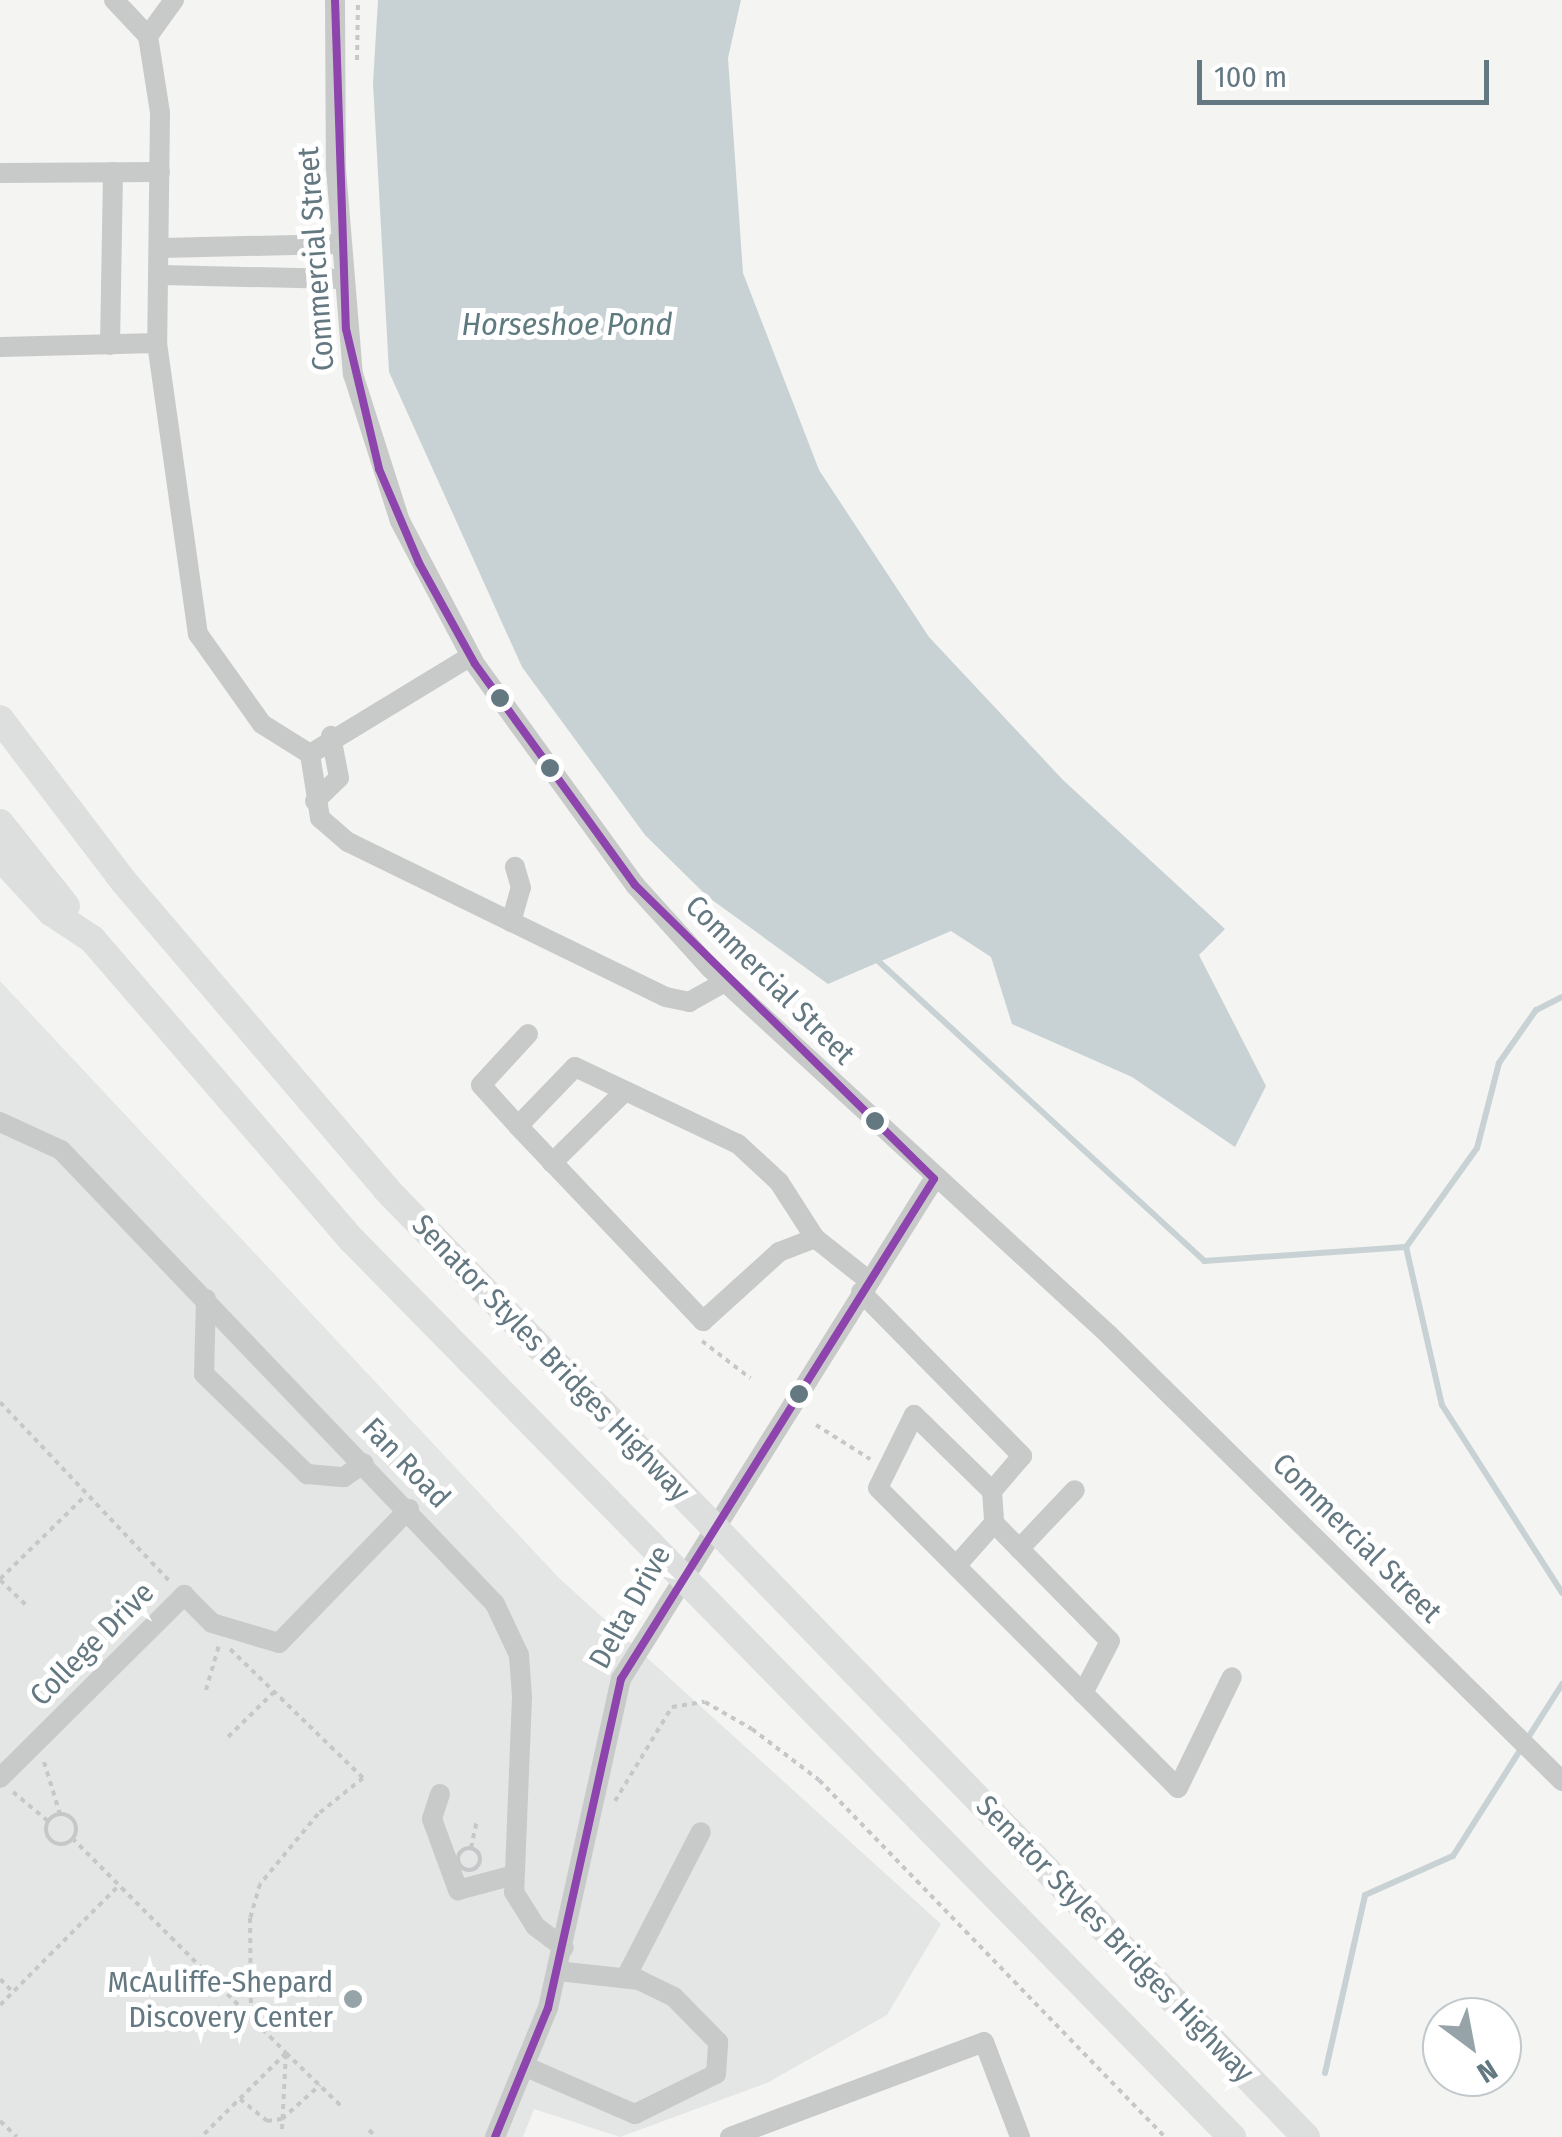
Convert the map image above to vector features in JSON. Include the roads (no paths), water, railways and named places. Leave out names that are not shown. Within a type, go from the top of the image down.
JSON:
[{"type":"highway","points":[[0,696],[32,760]]},
{"type":"highway","name":"Senator Styles Bridges Highway","points":[[0,719],[360,1161],[1306,2137]]},
{"type":"highway","points":[[0,823],[92,939],[352,1240],[1232,2137]]},
{"type":"highway","points":[[0,857],[51,912],[92,939]]},
{"type":"street","points":[[114,0],[148,36],[160,172],[162,275],[157,343],[198,634],[262,724],[310,754]]},
{"type":"street","points":[[148,36],[174,0]]},
{"type":"street","name":"Commercial Street","points":[[335,0],[341,279],[379,469],[471,656],[635,884],[725,982],[934,1179],[1109,1336],[1562,1781]]},
{"type":"street","points":[[110,346],[112,172]]},
{"type":"street","points":[[0,174],[160,172]]},
{"type":"street","points":[[161,248],[340,244]]},
{"type":"street","points":[[162,275],[341,279]]},
{"type":"street","points":[[0,347],[157,343]]},
{"type":"street","points":[[310,754],[331,736],[471,656]]},
{"type":"street","points":[[315,800],[340,778],[331,736]]},
{"type":"street","points":[[310,754],[315,800],[348,842],[666,997],[689,1002],[725,982]]},
{"type":"street","points":[[511,922],[521,888],[516,866]]},
{"type":"street","points":[[528,1034],[480,1085],[703,1321],[779,1252],[815,1238]]},
{"type":"street","points":[[518,1126],[575,1067],[738,1144],[779,1182],[815,1238],[1022,1456],[992,1491]]},
{"type":"street","points":[[552,1163],[624,1092]]},
{"type":"street","name":"Fan Road","points":[[0,1122],[61,1150],[409,1508],[495,1604],[518,1655],[514,1875],[535,1926],[564,1948]]},
{"type":"street","name":"Delta Drive","points":[[494,2137],[558,1971],[602,1745],[652,1618],[934,1179]]},
{"type":"street","points":[[206,1299],[204,1374],[307,1474],[344,1477],[364,1463]]},
{"type":"street","points":[[1083,1693],[1110,1642],[994,1523],[992,1491],[914,1415],[878,1488],[956,1566],[1083,1693],[1178,1788],[1232,1676]]},
{"type":"street","points":[[1019,1549],[1075,1490]]},
{"type":"street","name":"College Drive","points":[[4,1783],[184,1596],[217,1632],[279,1643],[409,1508]]},
{"type":"street","points":[[956,1566],[994,1523]]},
{"type":"street","points":[[440,1794],[432,1819],[458,1890],[514,1875]]},
{"type":"street","points":[[626,1977],[700,1832]]},
{"type":"street","points":[[524,2066],[635,2114],[703,2087],[718,2061],[707,2025],[674,1997],[626,1977],[558,1971]]},
{"type":"street","points":[[730,2137],[984,2042],[1020,2137]]},
{"type":"water","name":"Horseshoe Pond","points":[[378,0],[741,0],[728,58],[743,273],[819,470],[929,637],[1063,780],[1225,929],[1199,955],[1266,1086],[1235,1147],[1132,1077],[1012,1024],[991,957],[951,931],[828,984],[708,897],[645,835],[522,667],[389,372],[373,83]]},
{"type":"waterway","points":[[876,959],[1204,1261],[1406,1247]]},
{"type":"waterway","points":[[1562,997],[1536,1010],[1499,1063],[1477,1148],[1406,1247],[1442,1405],[1562,1593]]},
{"type":"waterway","points":[[1325,2073],[1365,1895],[1453,1856],[1562,1684]]},
{"type":"place","name":"McAuliffe-Shepard Discovery Center","points":[[353,1999]]}]
